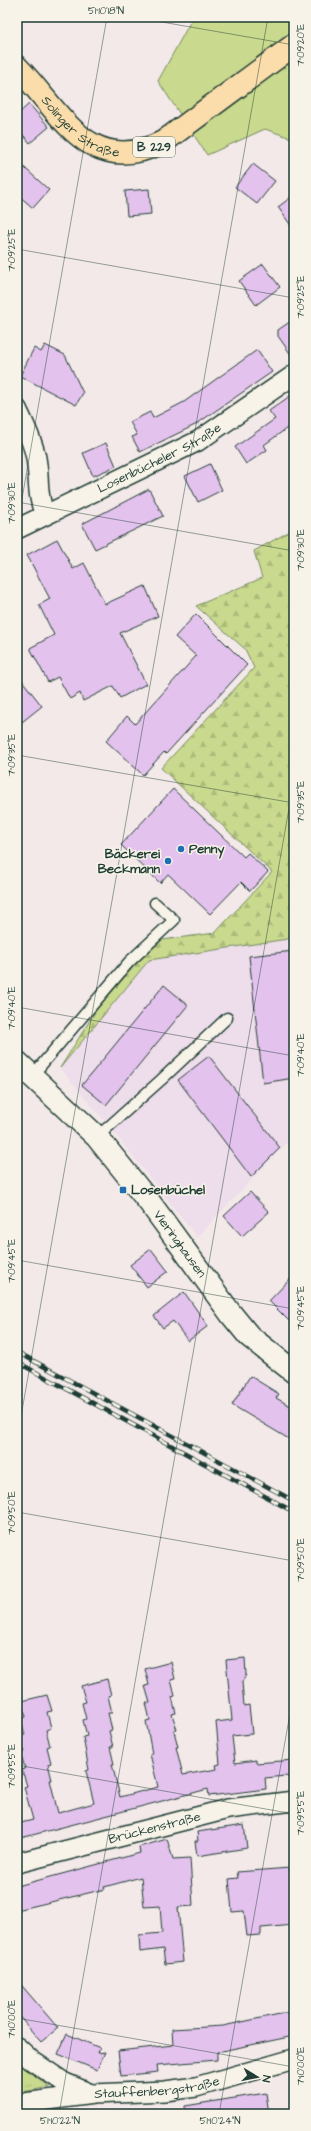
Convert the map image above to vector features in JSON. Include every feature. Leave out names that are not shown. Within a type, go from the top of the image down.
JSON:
[{"type":"main road","name":"Solinger Straße","points":[[17,67],[78,134],[102,149],[126,154],[151,148],[163,142],[294,45]]},
{"type":"main road","name":"Vieringhausen","points":[[25,1069],[97,1137],[150,1203],[231,1314],[249,1336],[294,1372]]},
{"type":"street","name":"Losenbücheler Straße","points":[[17,529],[198,441],[294,375]]},
{"type":"street","points":[[17,409],[36,458],[38,500],[45,515]]},
{"type":"street","name":"Brückenstraße","points":[[17,1863],[228,1809],[294,1801]]},
{"type":"street","points":[[17,2047],[36,2064],[65,2083],[93,2094]]},
{"type":"street","name":"Stauffenbergstraße","points":[[17,2104],[93,2094],[165,2092],[196,2087],[294,2059]]},
{"type":"lane","points":[[25,1069],[129,962],[174,920],[155,903]]},
{"type":"lane","points":[[97,1137],[227,1018]]},
{"type":"shaded area","points":[[294,938],[294,1135],[197,1237],[104,1120],[60,1068],[149,960]]},
{"type":"green space","points":[[193,17],[294,17],[294,139],[265,129],[207,155],[158,81]]},
{"type":"green space","points":[[294,529],[294,938],[149,960],[60,1068],[97,1009],[136,964],[162,940],[215,933],[272,872],[161,768],[254,668],[245,649],[196,606],[262,578],[254,551]]},
{"type":"green space","points":[[17,2062],[50,2087],[17,2093]]},
{"type":"building","points":[[29,104],[49,127],[30,143],[17,128],[17,115]]},
{"type":"building","points":[[17,161],[49,190],[33,208],[17,194]]},
{"type":"building","points":[[253,164],[275,181],[257,204],[235,187]]},
{"type":"building","points":[[149,189],[151,214],[127,216],[125,191]]},
{"type":"building","points":[[294,195],[294,230],[278,207]]},
{"type":"building","points":[[263,264],[280,287],[256,305],[239,281]]},
{"type":"building","points":[[294,319],[294,359],[278,336],[278,330]]},
{"type":"building","points":[[45,345],[65,355],[83,393],[76,405],[20,376],[34,348],[41,352]]},
{"type":"building","points":[[257,350],[272,372],[195,425],[140,452],[132,437],[137,435],[130,422],[150,412],[153,418],[184,402]]},
{"type":"building","points":[[294,393],[294,423],[264,445],[267,450],[246,464],[235,447],[275,419],[269,411]]},
{"type":"building","points":[[106,443],[116,466],[93,476],[83,453]]},
{"type":"building","points":[[210,464],[222,490],[198,502],[185,476]]},
{"type":"building","points":[[149,489],[163,516],[95,549],[82,524]]},
{"type":"building","points":[[57,539],[73,569],[84,563],[105,604],[145,586],[158,616],[120,633],[146,684],[120,698],[113,686],[83,701],[80,693],[70,699],[58,677],[48,682],[30,648],[54,635],[39,605],[50,599],[27,555]]},
{"type":"building","points":[[196,614],[247,665],[166,754],[164,752],[143,775],[106,741],[127,716],[135,724],[196,656],[175,637]]},
{"type":"building","points":[[17,674],[42,706],[17,726]]},
{"type":"building","name":"Penny","points":[[173,789],[244,857],[248,853],[268,872],[250,891],[241,882],[210,914],[168,874],[160,883],[121,845]]},
{"type":"building","points":[[294,951],[294,1078],[263,1083],[249,956]]},
{"type":"building","points":[[164,985],[188,1005],[106,1105],[82,1085]]},
{"type":"building","points":[[209,1056],[280,1148],[251,1177],[178,1080]]},
{"type":"building","points":[[250,1192],[269,1212],[242,1236],[224,1216]]},
{"type":"building","points":[[151,1249],[168,1271],[147,1287],[130,1265]]},
{"type":"building","points":[[294,1275],[294,1326],[269,1301]]},
{"type":"building","points":[[184,1292],[208,1326],[188,1341],[173,1321],[163,1328],[154,1316]]},
{"type":"building","points":[[250,1376],[279,1394],[276,1398],[294,1408],[294,1442],[232,1405]]},
{"type":"building","points":[[245,1658],[246,1675],[242,1682],[244,1706],[249,1705],[252,1734],[232,1736],[235,1763],[256,1760],[256,1763],[294,1760],[294,1782],[286,1776],[265,1778],[266,1789],[209,1796],[208,1789],[17,1839],[17,1824],[33,1820],[24,1787],[27,1786],[22,1770],[25,1769],[21,1753],[24,1752],[20,1736],[25,1735],[21,1719],[26,1717],[22,1701],[47,1695],[52,1711],[47,1712],[51,1728],[46,1730],[50,1746],[47,1747],[51,1763],[48,1764],[52,1780],[50,1780],[58,1813],[94,1803],[86,1771],[89,1770],[83,1737],[87,1736],[83,1720],[86,1719],[82,1703],[86,1702],[81,1686],[107,1679],[111,1695],[108,1696],[112,1713],[108,1713],[112,1730],[109,1731],[113,1747],[110,1747],[114,1764],[112,1764],[120,1797],[158,1787],[150,1754],[152,1754],[146,1721],[150,1720],[146,1703],[150,1703],[145,1686],[149,1685],[145,1669],[171,1662],[175,1679],[171,1680],[175,1696],[172,1697],[176,1713],[172,1714],[177,1730],[174,1731],[178,1747],[176,1747],[183,1775],[217,1769],[216,1765],[220,1764],[216,1722],[232,1720],[226,1660]]},
{"type":"building","points":[[244,1825],[247,1848],[197,1856],[195,1841],[198,1841],[197,1832]]},
{"type":"building","points":[[167,1839],[173,1859],[190,1858],[193,1906],[178,1907],[183,1962],[165,1964],[163,1949],[140,1952],[139,1935],[162,1933],[160,1906],[144,1907],[141,1877],[104,1887],[105,1889],[17,1910],[17,1886],[140,1853],[139,1847]]},
{"type":"building","points":[[290,1868],[294,1925],[261,1928],[261,1935],[247,1936],[244,1911],[232,1912],[229,1879],[238,1878],[237,1872]]},
{"type":"building","points":[[17,1980],[58,2028],[41,2042],[17,2014]]},
{"type":"building","points":[[294,2011],[294,2036],[217,2052],[217,2060],[157,2065],[158,2072],[121,2076],[118,2051],[173,2045],[172,2029],[223,2026]]},
{"type":"building","points":[[67,2034],[100,2048],[98,2053],[105,2052],[97,2070],[58,2054]]},
{"type":"building","points":[[266,2093],[269,2114],[185,2114],[185,2106]]},
{"type":"railway","points":[[17,1352],[294,1501]]},
{"type":"railway","points":[[17,1362],[294,1512]]},
{"type":"place","name":"Penny","points":[[181,849]]},
{"type":"place","name":"Bäckerei Beckmann","points":[[168,861]]},
{"type":"place","name":"Losenbüchel","points":[[123,1190]]}]
